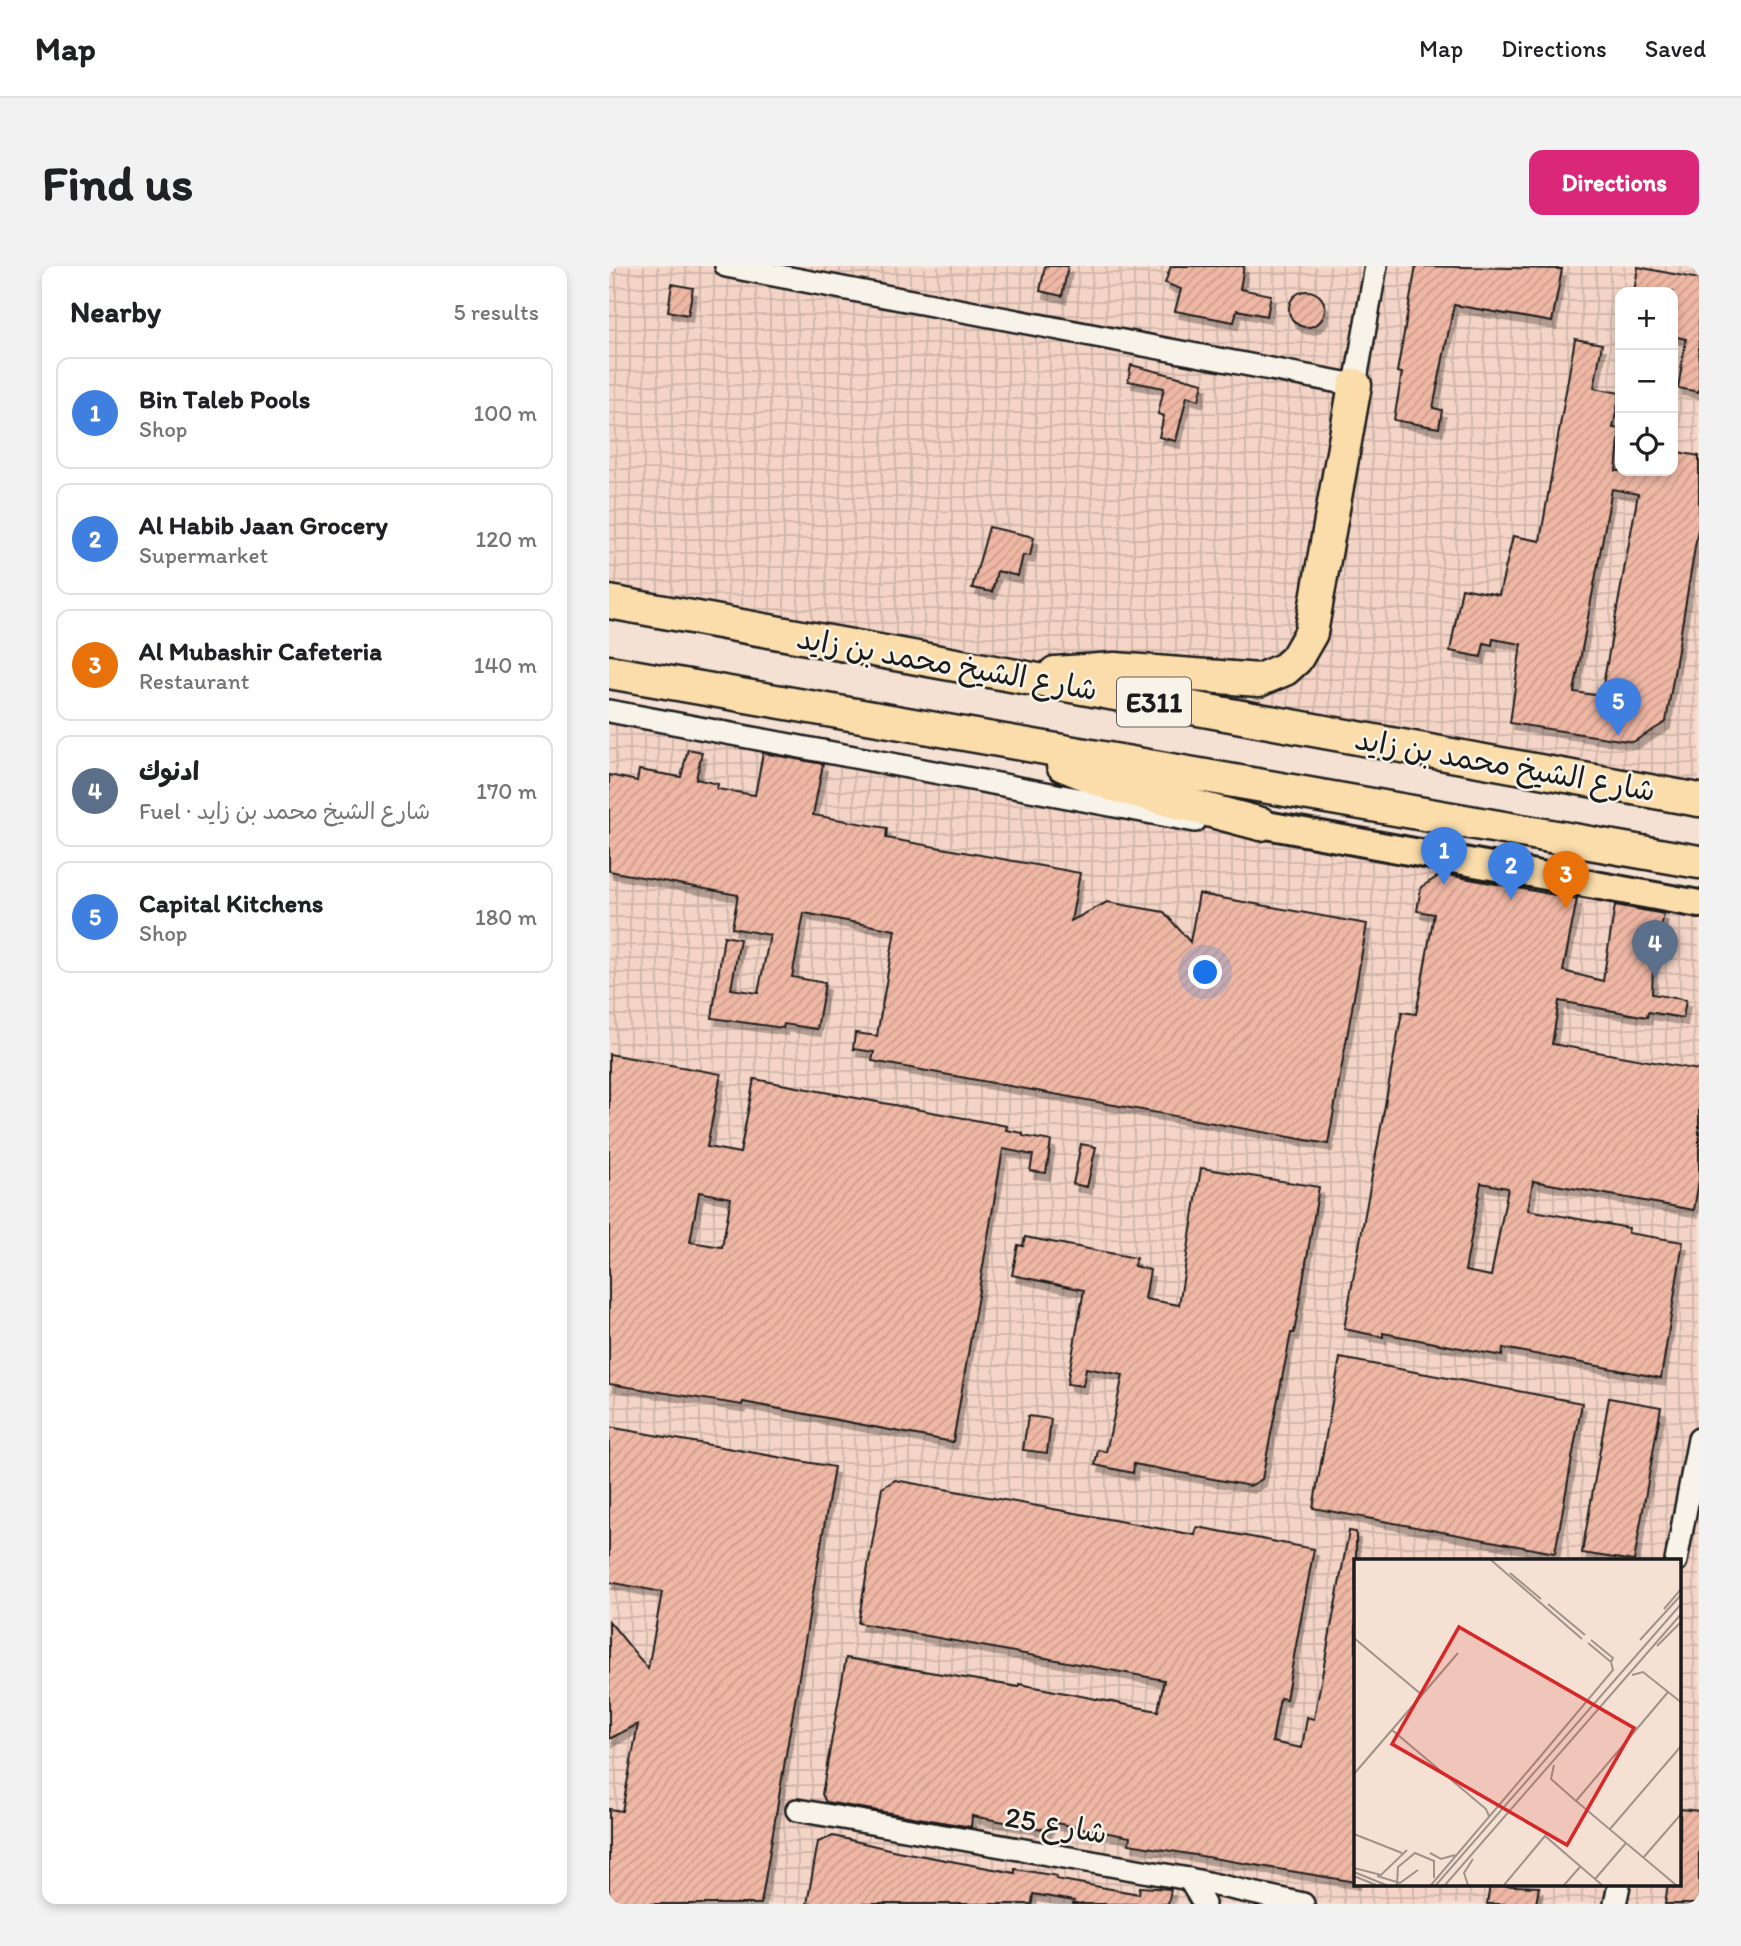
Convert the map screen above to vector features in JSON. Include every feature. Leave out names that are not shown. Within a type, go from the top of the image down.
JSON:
[{"type":"highway","points":[[1033,680],[1087,669],[1259,680],[1273,676],[1291,664],[1305,647],[1311,633],[1355,385]]},
{"type":"highway","name":"شارع الشيخ محمد بن زايد","points":[[609,602],[1699,800]]},
{"type":"highway","name":"شارع الشيخ محمد بن زايد","points":[[609,672],[1699,862]]},
{"type":"highway","points":[[1027,746],[1113,785],[1261,824]]},
{"type":"main road","points":[[1261,824],[1699,904]]},
{"type":"street","points":[[726,266],[1355,385],[1376,266]]},
{"type":"street","points":[[609,711],[1198,821],[1234,825],[1261,824]]},
{"type":"street","points":[[1676,1559],[1699,1439]]},
{"type":"street","name":"شارع 25","points":[[797,1810],[1189,1879],[1238,1897],[1298,1904]]},
{"type":"street","points":[[1189,1879],[1205,1904]]},
{"type":"shaded area","points":[[609,266],[1699,266],[1699,791],[609,595]]},
{"type":"shaded area","points":[[609,704],[1699,912],[1699,1904],[609,1904]]},
{"type":"building","points":[[1045,266],[1068,266],[1062,296],[1040,291]]},
{"type":"building","points":[[1171,266],[1244,266],[1240,289],[1271,295],[1267,316],[1237,310],[1234,322],[1175,311],[1181,289],[1165,283]]},
{"type":"building","points":[[1416,266],[1562,269],[1552,322],[1454,305],[1433,408],[1442,410],[1439,428],[1394,420],[1402,373],[1397,372]]},
{"type":"building","points":[[1638,267],[1699,279],[1699,392],[1678,388],[1686,339],[1678,337],[1678,287],[1635,287]]},
{"type":"building","points":[[672,284],[693,288],[688,315],[668,311]]},
{"type":"building","points":[[1307,291],[1319,297],[1325,309],[1319,321],[1307,327],[1295,321],[1289,309],[1295,297]]},
{"type":"building","points":[[1575,339],[1602,344],[1594,388],[1615,392],[1615,476],[1678,476],[1678,452],[1699,456],[1699,523],[1666,722],[1633,742],[1510,723],[1521,644],[1493,639],[1492,645],[1484,643],[1481,657],[1450,651],[1462,588],[1499,595],[1513,536],[1540,541]],"holes":[[[1612,489],[1638,494],[1601,696],[1574,692]]]},
{"type":"building","points":[[1131,365],[1203,383],[1199,400],[1187,396],[1176,441],[1159,437],[1164,416],[1158,414],[1164,388],[1128,381]]},
{"type":"building","points":[[989,527],[1034,537],[1030,556],[1023,555],[1018,576],[997,571],[992,592],[972,588]]},
{"type":"building","points":[[688,749],[702,752],[696,779],[718,784],[717,789],[755,795],[763,753],[823,764],[813,815],[887,828],[886,838],[1080,873],[1071,921],[1107,902],[1164,912],[1190,942],[1199,894],[1367,924],[1328,1144],[872,1061],[874,1052],[853,1049],[855,1033],[877,1036],[895,930],[804,913],[792,977],[825,983],[817,1029],[784,1024],[783,1028],[712,1018],[724,936],[740,939],[731,989],[758,993],[770,935],[732,928],[738,895],[609,871],[609,775],[637,781],[639,770],[681,777]]},
{"type":"building","points":[[1442,874],[1577,899],[1563,971],[1603,981],[1615,905],[1664,914],[1653,966],[1652,994],[1686,1000],[1683,1018],[1648,1012],[1647,1017],[1559,1001],[1552,1044],[1699,1070],[1699,1180],[1694,1210],[1533,1181],[1528,1210],[1629,1228],[1628,1233],[1683,1242],[1661,1378],[1503,1348],[1502,1356],[1383,1333],[1383,1337],[1344,1329],[1402,1012],[1416,1014],[1434,914],[1417,911],[1421,887]],"holes":[[[1481,1183],[1508,1188],[1491,1276],[1465,1271]]]},
{"type":"building","points":[[609,1054],[721,1074],[707,1147],[740,1153],[754,1079],[1007,1126],[1006,1130],[1023,1133],[1023,1136],[1051,1141],[1046,1173],[1030,1171],[1033,1155],[1003,1149],[953,1442],[743,1402],[742,1405],[609,1384]],"holes":[[[699,1192],[731,1198],[722,1247],[690,1242]]]},
{"type":"building","points":[[1081,1144],[1096,1147],[1087,1187],[1073,1184]]},
{"type":"building","points":[[1201,1168],[1319,1187],[1294,1333],[1291,1333],[1262,1479],[1250,1486],[1134,1464],[1133,1473],[1095,1465],[1098,1450],[1106,1452],[1123,1375],[1086,1368],[1083,1386],[1067,1384],[1084,1290],[1012,1275],[1018,1245],[1023,1246],[1025,1237],[1136,1258],[1134,1266],[1150,1270],[1145,1299],[1179,1305]]},
{"type":"building","points":[[1340,1358],[1582,1403],[1555,1553],[1313,1508]]},
{"type":"building","points":[[1609,1398],[1661,1407],[1634,1559],[1582,1553]]},
{"type":"building","points":[[1028,1416],[1051,1419],[1047,1453],[1023,1450]]},
{"type":"building","points":[[609,1427],[834,1467],[761,1904],[609,1904],[609,1809],[622,1811],[638,1724],[609,1739],[609,1621],[648,1669],[662,1592],[609,1582]]},
{"type":"building","points":[[895,1480],[1195,1535],[1197,1527],[1314,1549],[1286,1699],[1280,1698],[1272,1742],[1302,1748],[1307,1717],[1314,1719],[1349,1531],[1356,1532],[1354,1882],[1129,1844],[1130,1837],[1050,1822],[1048,1830],[972,1816],[971,1827],[826,1802],[822,1794],[846,1658],[1019,1687],[1019,1684],[1158,1711],[1164,1680],[858,1623],[882,1488]]},
{"type":"building","points":[[1681,1809],[1699,1811],[1699,1904],[1665,1904],[1668,1886],[1681,1886]]},
{"type":"building","points":[[833,1836],[897,1851],[1015,1873],[1015,1869],[1057,1876],[1056,1879],[1139,1894],[1140,1887],[1171,1889],[1168,1904],[1073,1904],[1074,1901],[1033,1894],[1032,1904],[807,1904],[818,1842]]},
{"type":"building","points":[[1490,1886],[1539,1887],[1536,1904],[1487,1904]]},
{"type":"place","name":"Capital Kitchens","points":[[1618,736]]},
{"type":"place","name":"Bin Taleb Pools","points":[[1444,885]]},
{"type":"place","name":"Al Habib Jaan Grocery","points":[[1511,900]]},
{"type":"place","name":"Al Mubashir Cafeteria","points":[[1566,909]]},
{"type":"place","name":"ادنوك","points":[[1655,978]]}]
